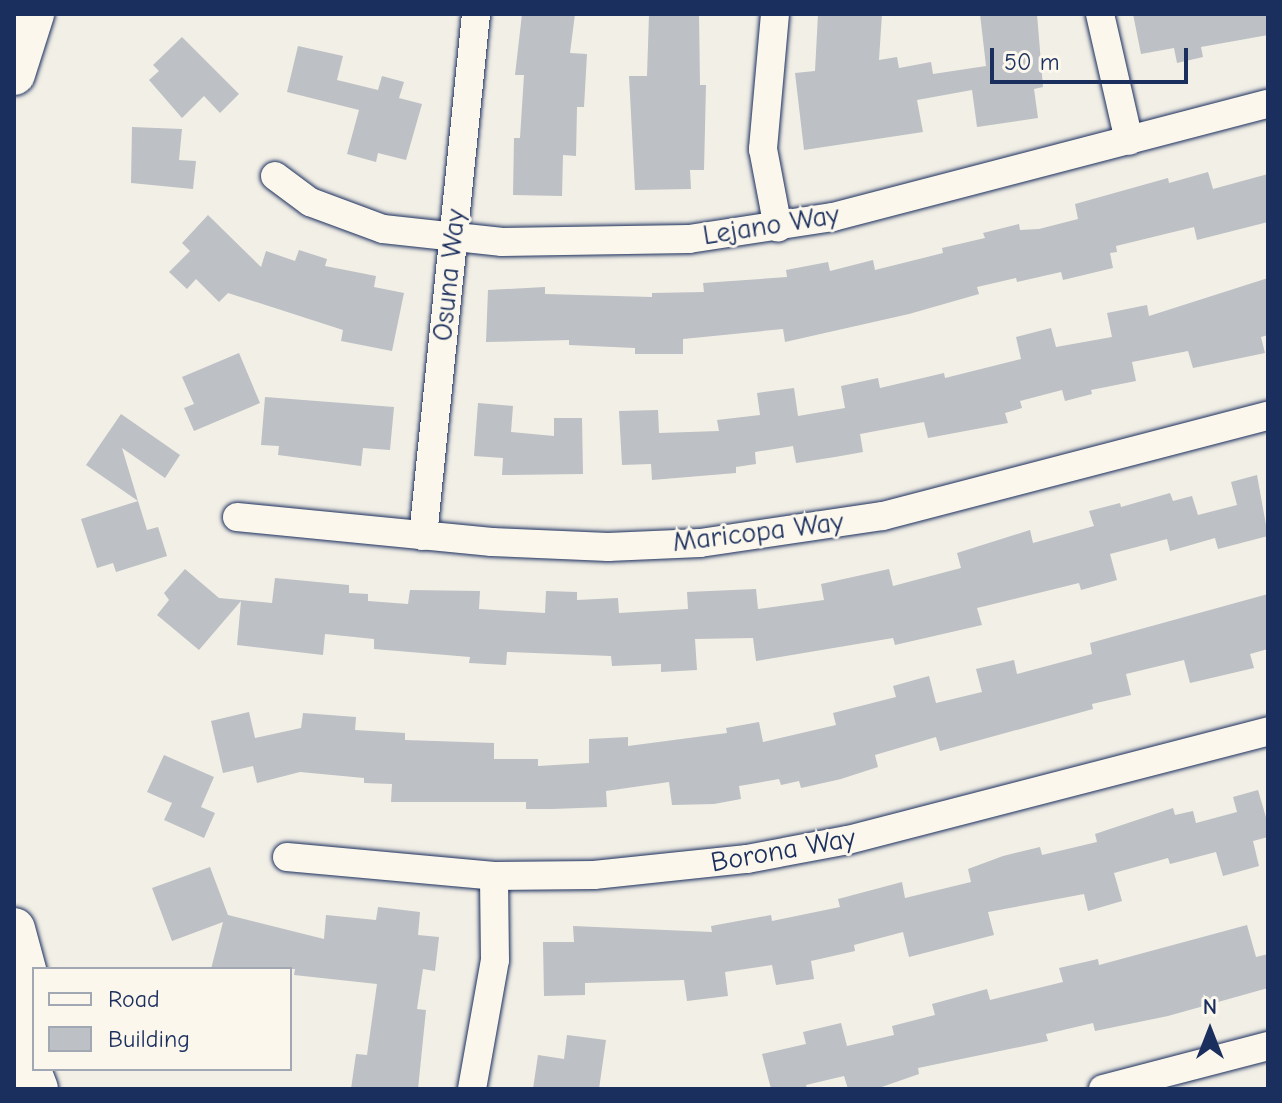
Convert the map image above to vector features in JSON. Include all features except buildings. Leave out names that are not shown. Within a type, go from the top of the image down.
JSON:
[{"type":"highway","points":[[14,74],[33,14]]},
{"type":"highway","points":[[14,929],[32,996]]},
{"type":"highway","points":[[14,1029],[37,1089]]},
{"type":"street","name":"Osuna Way","points":[[423,536],[476,14]]},
{"type":"street","points":[[775,14],[763,149],[778,228]]},
{"type":"street","points":[[1100,14],[1129,141]]},
{"type":"street","name":"Lejano Way","points":[[275,176],[345,219],[383,229],[453,237],[606,244],[778,228],[1268,104]]},
{"type":"street","name":"Maricopa Way","points":[[237,517],[423,536],[608,547],[792,532],[883,516],[1268,416]]},
{"type":"street","name":"Borona Way","points":[[287,857],[494,876],[594,875],[747,859],[848,840],[1268,731]]},
{"type":"street","points":[[472,1089],[495,960],[494,876]]},
{"type":"street","points":[[1103,1089],[1268,1046]]}]
